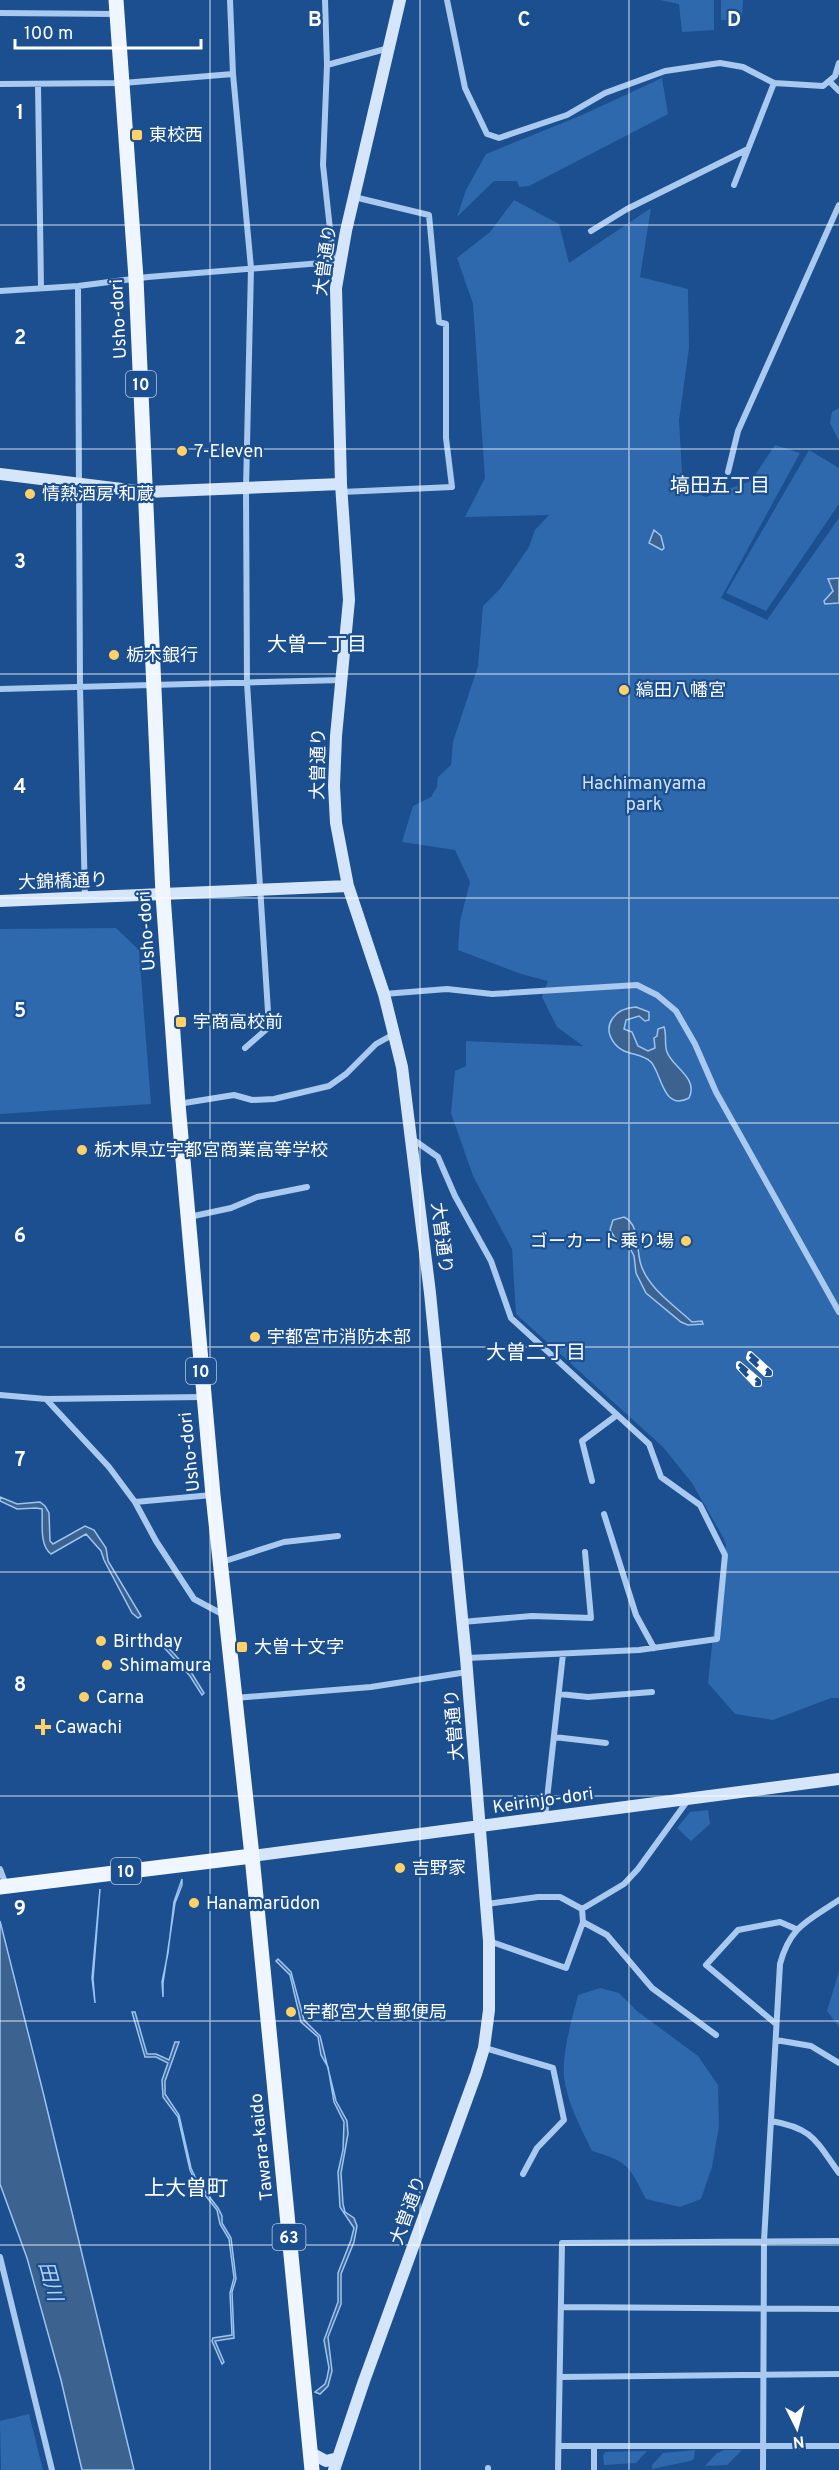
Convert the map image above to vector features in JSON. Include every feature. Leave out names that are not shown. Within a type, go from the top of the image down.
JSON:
[{"type":"main road","name":"Usho-dori","points":[[116,7],[136,278],[163,895],[178,1104],[203,1397],[252,1856]]},
{"type":"main road","name":"10","points":[[3,1886],[252,1856]]},
{"type":"main road","name":"Tawara-kaido","points":[[252,1856],[312,2470]]},
{"type":"street","points":[[230,0],[233,74],[250,268],[246,489],[247,683],[269,1027],[245,1048]]},
{"type":"street","points":[[325,0],[327,65],[323,165],[336,288]]},
{"type":"street","name":"大曽通り","points":[[336,2464],[484,2048],[489,2010],[489,1941],[466,1658],[430,1293],[411,1138],[395,1033],[348,886],[336,823],[334,786],[336,736],[349,600],[341,488],[336,288],[354,197],[400,0]]},
{"type":"street","points":[[447,0],[465,88],[487,134],[499,138],[567,115],[605,93],[665,70],[720,63],[743,67],[774,83],[823,86],[835,76],[839,63]]},
{"type":"street","points":[[0,13],[116,7]]},
{"type":"street","points":[[327,65],[389,48]]},
{"type":"street","points":[[0,84],[123,83],[233,74]]},
{"type":"street","points":[[829,81],[839,91]]},
{"type":"street","points":[[734,185],[774,83]]},
{"type":"street","points":[[38,84],[41,288]]},
{"type":"street","points":[[591,231],[627,208],[748,149]]},
{"type":"street","points":[[0,474],[146,492],[452,487],[446,438],[446,324],[439,322],[429,215],[354,197]]},
{"type":"street","points":[[728,472],[738,431],[839,206]]},
{"type":"street","points":[[0,291],[334,262]]},
{"type":"street","points":[[78,286],[80,687],[85,898]]},
{"type":"street","points":[[0,689],[342,680]]},
{"type":"street","name":"大錦橋通り","points":[[0,901],[348,886]]},
{"type":"street","points":[[384,994],[447,989],[492,994],[637,985],[657,994],[676,1011],[695,1044],[722,1102],[839,1312]]},
{"type":"street","points":[[178,1104],[234,1095],[252,1100],[274,1099],[329,1086],[346,1074],[376,1044],[395,1033]]},
{"type":"street","points":[[411,1138],[438,1156],[455,1196],[490,1261],[511,1318],[649,1444],[662,1477],[700,1505],[725,1555],[717,1639],[654,1648],[466,1658]]},
{"type":"street","points":[[188,1217],[231,1208],[257,1197],[307,1187]]},
{"type":"street","points":[[0,1395],[46,1399],[203,1397]]},
{"type":"street","points":[[46,1399],[109,1467],[135,1502],[156,1541],[194,1599],[225,1616]]},
{"type":"street","points":[[592,1481],[582,1441],[617,1415]]},
{"type":"street","points":[[135,1502],[213,1495]]},
{"type":"street","points":[[604,1514],[636,1615],[654,1648]]},
{"type":"street","points":[[220,1563],[284,1542],[338,1536]]},
{"type":"street","points":[[462,1622],[532,1616],[591,1618],[585,1552]]},
{"type":"street","points":[[545,1818],[563,1654]]},
{"type":"street","points":[[234,1699],[371,1687],[467,1672]]},
{"type":"street","points":[[559,1694],[588,1697],[651,1692]]},
{"type":"street","points":[[554,1737],[606,1743]]},
{"type":"street","name":"Keirinjo-dori","points":[[252,1856],[839,1779]]},
{"type":"street","points":[[582,1909],[624,1884],[638,1869],[688,1799]]},
{"type":"street","points":[[0,1869],[3,1886]]},
{"type":"street","points":[[486,1904],[538,1897],[560,1897],[582,1909]]},
{"type":"street","points":[[763,2470],[764,2241],[780,1964],[785,1944],[796,1929],[839,1900]]},
{"type":"street","points":[[489,1941],[566,1968],[583,1922],[582,1909]]},
{"type":"street","points":[[583,1922],[607,1935],[651,1988],[716,2035]]},
{"type":"street","points":[[776,2024],[706,1965],[738,1930],[780,1922],[796,1929]]},
{"type":"street","points":[[776,2040],[811,2046],[839,2063]]},
{"type":"street","points":[[484,2048],[553,2068],[564,2120],[537,2148],[523,2174]]},
{"type":"street","points":[[771,2121],[792,2125],[812,2135],[839,2173]]},
{"type":"street","points":[[558,2470],[562,2243],[839,2241]]},
{"type":"street","points":[[0,2257],[52,2470]]},
{"type":"street","points":[[561,2307],[839,2309]]},
{"type":"street","points":[[560,2377],[839,2374]]},
{"type":"street","points":[[558,2446],[839,2446]]},
{"type":"street","points":[[594,2446],[594,2470]]},
{"type":"street","points":[[311,2453],[336,2464]]},
{"type":"green space","points":[[660,0],[714,0],[714,30],[682,32],[679,4]]},
{"type":"green space","points":[[721,0],[743,0],[742,20],[721,20]]},
{"type":"green space","points":[[662,78],[668,114],[529,186],[519,187],[517,181],[494,181],[457,217],[466,190],[486,154],[582,115]]},
{"type":"green space","name":"Hachimanyama park","points":[[514,200],[559,224],[569,263],[651,208],[640,277],[688,289],[689,348],[679,420],[683,489],[706,497],[751,481],[775,445],[800,453],[721,598],[767,620],[839,518],[839,1698],[831,1698],[773,1720],[735,1714],[708,1683],[719,1582],[726,1545],[724,1539],[692,1483],[663,1447],[516,1314],[512,1249],[473,1176],[451,1113],[455,1071],[466,1066],[466,1041],[583,1046],[557,1027],[542,997],[548,981],[521,974],[458,950],[460,921],[470,882],[455,850],[402,842],[413,806],[431,797],[437,787],[438,777],[451,765],[453,742],[478,666],[483,606],[500,589],[529,547],[535,530],[549,515],[465,517],[485,478],[473,304],[457,258],[490,232]]},
{"type":"green space","points":[[839,408],[839,441],[830,423],[832,412]]},
{"type":"green space","points":[[809,450],[839,468],[839,504],[766,611],[726,593]]},
{"type":"green space","points":[[116,928],[139,950],[151,1104],[0,1114],[0,929]]},
{"type":"green space","points":[[708,1810],[710,1824],[691,1841],[677,1828],[690,1812]]},
{"type":"green space","points":[[839,1971],[839,2027],[827,2011]]},
{"type":"green space","points":[[600,1988],[619,1993],[637,2011],[698,2056],[718,2085],[719,2126],[712,2167],[701,2199],[680,2207],[646,2199],[631,2172],[614,2158],[592,2151],[583,2133],[571,2106],[566,2087],[564,2057],[578,1995]]},
{"type":"green space","points":[[29,2414],[43,2470],[1,2470],[0,2421]]},
{"type":"green space","points":[[695,2450],[694,2459],[690,2461],[652,2469],[652,2465],[663,2453]]},
{"type":"green space","points":[[724,2450],[742,2450],[727,2465],[705,2466],[717,2453]]},
{"type":"green space","points":[[647,2451],[636,2463],[604,2465],[603,2455],[606,2452]]},
{"type":"water","points":[[654,530],[661,536],[664,548],[662,550],[649,543]]},
{"type":"water","points":[[839,578],[839,603],[825,604],[824,601],[833,591],[828,579]]},
{"type":"water","points":[[636,1007],[649,1012],[649,1020],[645,1021],[639,1016],[626,1020],[624,1029],[632,1032],[638,1046],[648,1051],[655,1048],[654,1038],[657,1036],[658,1029],[664,1027],[667,1052],[690,1084],[689,1098],[680,1101],[668,1096],[651,1062],[615,1044],[609,1030],[612,1019],[622,1011]]},
{"type":"water","points":[[624,1217],[633,1225],[641,1265],[650,1282],[692,1322],[702,1321],[703,1324],[688,1325],[681,1322],[646,1293],[636,1273],[634,1256],[628,1244],[615,1238],[610,1230],[613,1220]]},
{"type":"water","points":[[0,1497],[17,1504],[40,1502],[45,1506],[49,1513],[50,1541],[53,1544],[85,1526],[94,1530],[106,1548],[108,1561],[141,1616],[138,1618],[132,1613],[101,1551],[86,1534],[51,1554],[43,1539],[42,1509],[17,1509],[0,1501]]},
{"type":"water","points":[[161,1640],[191,1672],[204,1693],[202,1695],[190,1676],[159,1642]]},
{"type":"water","points":[[182,1879],[175,1903],[170,1938],[174,1902]]},
{"type":"water","points":[[100,1889],[93,1979],[95,2003],[92,1978]]},
{"type":"water","name":"田川","points":[[0,1921],[134,2470],[82,2470],[61,2380],[27,2258],[0,2184]]},
{"type":"water","points":[[278,1959],[291,1972],[304,2020],[320,2036],[327,2066],[321,2055],[318,2037],[301,2022],[290,1975],[276,1961]]},
{"type":"water","points":[[132,2012],[135,2012],[147,2054],[156,2054],[169,2060],[175,2042],[179,2042],[165,2081],[165,2094],[179,2115],[191,2168],[197,2181],[218,2208],[222,2216],[222,2223],[231,2238],[236,2279],[232,2292],[234,2338],[215,2341],[224,2362],[222,2364],[212,2341],[213,2338],[232,2335],[230,2293],[234,2278],[229,2239],[220,2224],[217,2210],[197,2185],[190,2170],[178,2117],[163,2097],[162,2080],[168,2063],[156,2057],[145,2057]]},
{"type":"water","points":[[329,2072],[336,2101],[347,2121],[348,2134],[341,2173],[343,2204],[345,2212],[354,2218],[357,2226],[354,2242],[341,2274],[341,2304],[328,2337],[332,2371],[328,2386],[320,2394],[315,2392],[325,2384],[329,2368],[324,2340],[338,2302],[338,2273],[354,2228],[340,2207],[338,2172],[343,2150],[344,2122],[334,2102]]},
{"type":"railway","points":[[750,1354],[770,1372],[770,1374],[766,1374],[749,1358],[750,1354]]},
{"type":"railway","points":[[739,1364],[759,1381],[759,1384],[755,1384],[739,1367],[739,1364]]},
{"type":"place","name":"東校西","points":[[137,135]]},
{"type":"place","name":"7-Eleven","points":[[182,451]]},
{"type":"place","name":"情熱酒房 和蔵","points":[[30,494]]},
{"type":"place","name":"栃木銀行","points":[[114,655]]},
{"type":"place","name":"縞田八幡宮","points":[[624,690]]},
{"type":"place","name":"宇商高校前","points":[[181,1022]]},
{"type":"place","name":"栃木県立宇都宮商業高等学校","points":[[82,1150]]},
{"type":"place","name":"ゴーカート乗り場","points":[[686,1241]]},
{"type":"place","name":"宇都宮市消防本部","points":[[255,1337]]},
{"type":"place","name":"Birthday","points":[[101,1641]]},
{"type":"place","name":"大曽十文字","points":[[242,1647]]},
{"type":"place","name":"Shimamura","points":[[107,1665]]},
{"type":"place","name":"Carna","points":[[84,1697]]},
{"type":"place","name":"Cawachi","points":[[43,1727]]},
{"type":"place","name":"吉野家","points":[[400,1868]]},
{"type":"place","name":"Hanamarūdon","points":[[194,1903]]},
{"type":"place","name":"宇都宮大曽郵便局","points":[[291,2012]]},
{"type":"district","name":"塙田五丁目","points":[[720,485]]},
{"type":"district","name":"大曽一丁目","points":[[317,644]]},
{"type":"district","name":"大曽二丁目","points":[[536,1352]]},
{"type":"district","name":"上大曽町","points":[[186,2188]]}]
